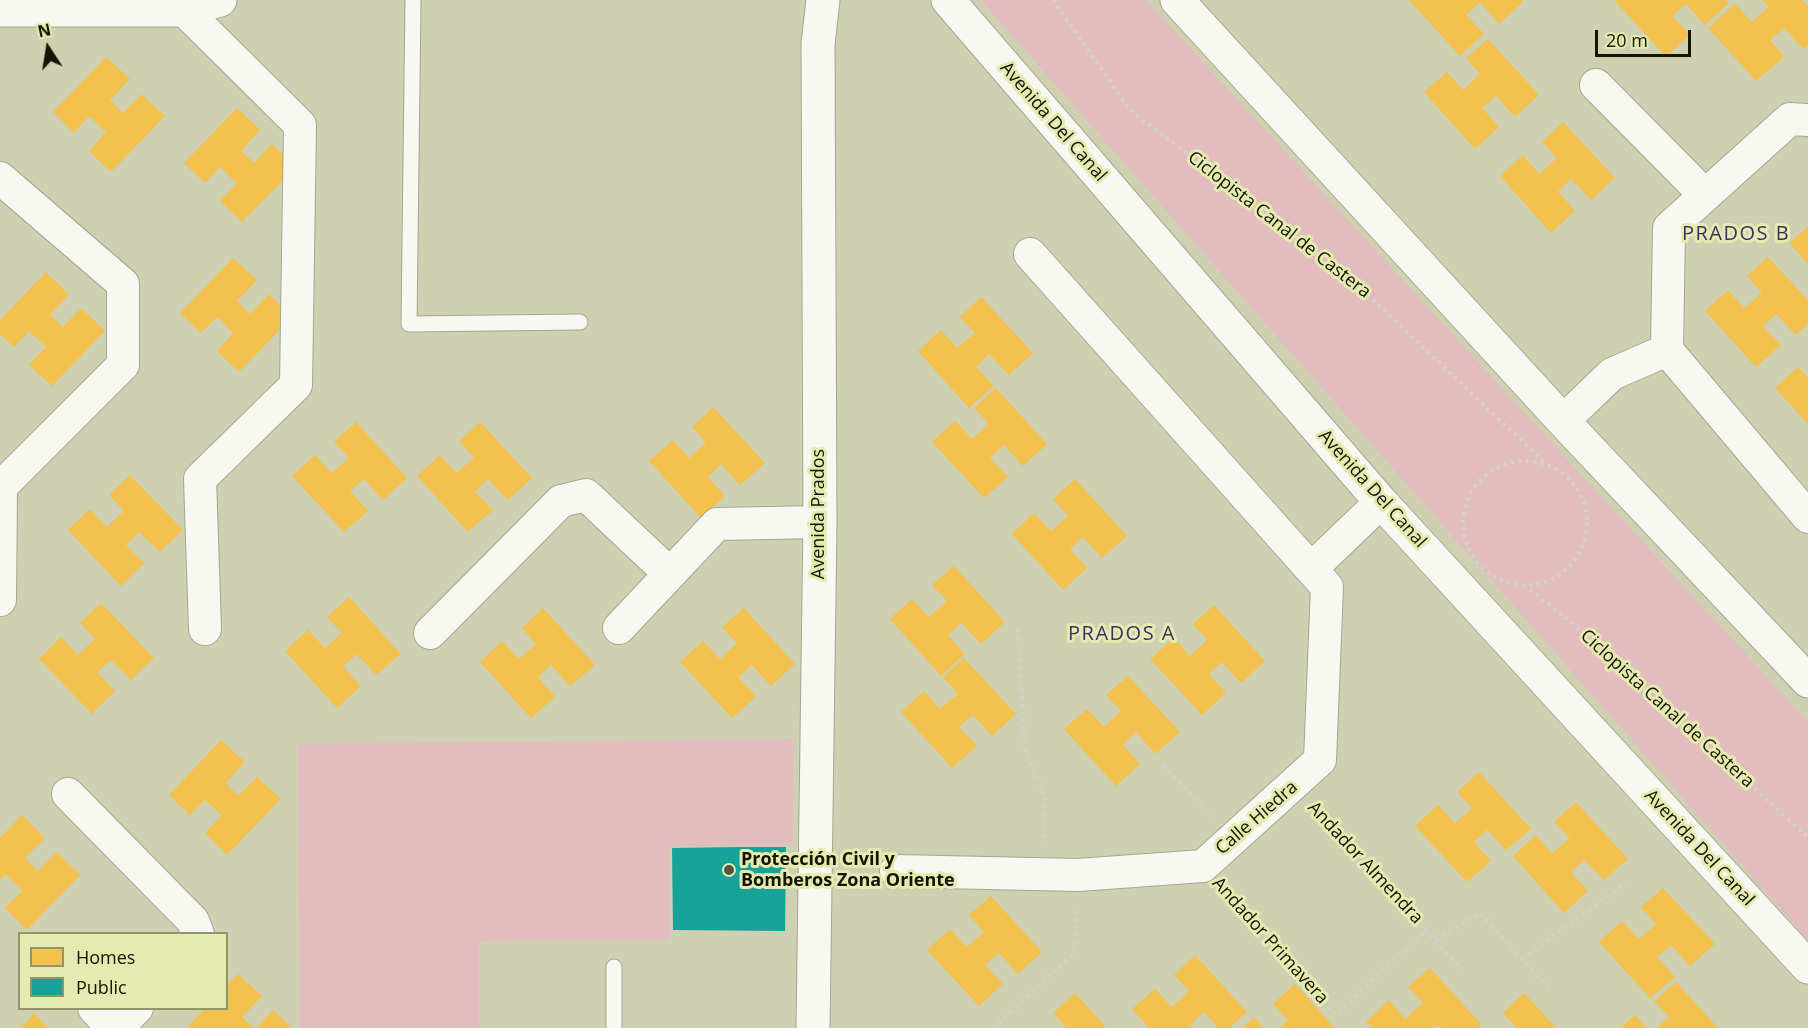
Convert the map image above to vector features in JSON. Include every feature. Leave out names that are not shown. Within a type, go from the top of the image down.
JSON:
[{"type":"main road","points":[[0,10],[184,10],[220,0]]},
{"type":"main road","name":"Avenida Prados","points":[[813,1028],[820,522],[819,44],[824,0]]},
{"type":"main road","name":"Avenida Del Canal","points":[[948,0],[1381,501],[1808,967]]},
{"type":"main road","points":[[1178,0],[1563,421],[1808,681]]},
{"type":"street","points":[[184,10],[300,125],[296,385],[200,479],[205,629]]},
{"type":"street","points":[[1596,85],[1705,195]]},
{"type":"street","points":[[1808,120],[1790,119],[1669,228],[1668,350],[1808,516]]},
{"type":"street","points":[[0,178],[123,284],[123,365],[1,487],[0,600]]},
{"type":"street","name":"Calle Hiedra","points":[[896,872],[1078,875],[1203,866],[1231,838],[1294,786],[1320,760],[1328,587],[1030,254]]},
{"type":"street","points":[[1563,421],[1612,374],[1668,350]]},
{"type":"street","points":[[430,633],[561,501],[586,495],[670,574]]},
{"type":"street","points":[[1311,569],[1381,501]]},
{"type":"street","points":[[619,628],[717,524],[820,522]]},
{"type":"street","points":[[68,794],[193,921],[198,932]]},
{"type":"street","points":[[96,1010],[112,1028]]},
{"type":"street","points":[[117,1028],[135,1010]]},
{"type":"lane","points":[[413,0],[410,324],[580,322]]},
{"type":"lane","points":[[614,967],[614,1028]]},
{"type":"path","name":"Ciclopista Canal de Castera","points":[[1053,0],[1130,110],[1347,275],[1546,464]]},
{"type":"path","name":"Ciclopista Canal de Castera","points":[[1525,460],[1546,464],[1564,473],[1578,487],[1586,505],[1588,524],[1584,544],[1575,561],[1561,574],[1543,583],[1524,585],[1504,582],[1485,571],[1471,554],[1464,534],[1464,512],[1471,492],[1485,475],[1503,464],[1525,460]]},
{"type":"path","name":"Ciclopista Canal de Castera","points":[[1524,585],[1564,615],[1808,837]]},
{"type":"path","points":[[1018,629],[1025,748],[1045,797],[1042,874]]},
{"type":"path","points":[[1164,765],[1231,838]]},
{"type":"path","name":"Andador Almendra","points":[[1294,786],[1427,929],[1461,969]]},
{"type":"path","name":"Andador Primavera","points":[[1203,866],[1336,1015],[1427,929]]},
{"type":"path","points":[[993,1028],[1074,953],[1078,875]]},
{"type":"path","points":[[1522,959],[1626,883]]},
{"type":"path","name":"Andador Almendra","points":[[1436,940],[1480,913],[1549,989]]},
{"type":"shaded area","points":[[981,0],[1146,0],[1808,722],[1808,940]]},
{"type":"shaded area","points":[[793,739],[793,845],[669,846],[670,940],[479,941],[479,1028],[300,1028],[298,744]]},
{"type":"building: Homes","points":[[1409,0],[1522,0],[1523,2],[1499,24],[1480,2],[1466,15],[1484,34],[1460,56]]},
{"type":"building: Homes","points":[[1614,0],[1726,0],[1729,3],[1705,25],[1686,4],[1672,16],[1690,35],[1666,57]]},
{"type":"building: Homes","points":[[1762,0],[1802,0],[1808,6],[1808,45],[1803,49],[1784,28],[1770,40],[1784,57],[1756,81],[1708,28],[1735,4],[1752,22],[1769,7]]},
{"type":"building: Homes","points":[[1488,39],[1539,95],[1515,117],[1496,96],[1482,108],[1499,127],[1475,149],[1424,92],[1447,72],[1463,90],[1480,74],[1466,58]]},
{"type":"building: Homes","points":[[106,57],[130,79],[110,100],[123,113],[141,94],[165,116],[111,172],[89,151],[106,132],[89,116],[74,133],[53,112]]},
{"type":"building: Homes","points":[[237,108],[260,130],[241,151],[254,163],[272,144],[296,167],[242,222],[220,201],[237,183],[220,167],[205,183],[184,163]]},
{"type":"building: Homes","points":[[1563,122],[1615,178],[1591,200],[1571,179],[1558,191],[1575,211],[1551,233],[1500,176],[1523,155],[1539,174],[1557,158],[1542,142]]},
{"type":"building: Homes","points":[[1808,227],[1808,264],[1789,243]]},
{"type":"building: Homes","points":[[1768,257],[1808,300],[1808,324],[1796,335],[1776,314],[1763,326],[1781,345],[1756,367],[1705,311],[1728,290],[1744,308],[1762,293],[1747,276]]},
{"type":"building: Homes","points":[[233,258],[257,280],[237,301],[250,314],[269,294],[292,317],[239,372],[217,351],[233,333],[217,317],[201,333],[180,313]]},
{"type":"building: Homes","points":[[46,272],[69,294],[50,315],[63,327],[81,308],[105,331],[52,386],[29,365],[46,347],[29,331],[14,347],[0,334],[0,320]]},
{"type":"building: Homes","points":[[981,297],[1033,353],[1009,375],[989,354],[976,367],[994,386],[969,408],[918,351],[941,330],[957,348],[975,333],[960,317]]},
{"type":"building: Homes","points":[[1798,367],[1808,378],[1808,424],[1775,388]]},
{"type":"building: Homes","points":[[996,388],[1047,444],[1023,466],[1004,445],[990,458],[1008,477],[984,498],[932,442],[955,421],[972,439],[989,424],[974,408]]},
{"type":"building: Homes","points":[[713,407],[765,463],[740,485],[721,464],[708,477],[725,496],[701,518],[649,461],[673,440],[689,458],[706,443],[692,427]]},
{"type":"building: Homes","points":[[356,422],[407,478],[383,500],[364,479],[350,491],[368,511],[344,532],[292,476],[315,455],[332,473],[349,458],[334,442]]},
{"type":"building: Homes","points":[[480,422],[532,478],[508,500],[488,479],[475,492],[493,510],[468,532],[417,476],[440,455],[456,473],[474,458],[459,441]]},
{"type":"building: Homes","points":[[130,475],[183,530],[160,552],[139,532],[126,545],[144,563],[121,586],[68,530],[90,509],[107,527],[124,511],[109,495]]},
{"type":"building: Homes","points":[[1075,479],[1127,536],[1102,558],[1083,537],[1070,549],[1087,568],[1063,590],[1012,534],[1034,513],[1051,531],[1068,516],[1053,499]]},
{"type":"building: Homes","points":[[954,566],[1005,622],[981,644],[961,623],[948,635],[965,654],[941,676],[890,619],[912,599],[929,617],[947,601],[932,585]]},
{"type":"building: Homes","points":[[349,597],[401,654],[376,675],[357,654],[343,666],[361,686],[337,708],[285,651],[308,630],[325,648],[342,633],[327,617]]},
{"type":"building: Homes","points":[[101,603],[154,658],[131,680],[111,660],[97,672],[115,691],[92,714],[39,659],[61,637],[78,655],[95,639],[80,623]]},
{"type":"building: Homes","points":[[1214,605],[1265,661],[1241,683],[1222,662],[1209,674],[1226,693],[1202,715],[1150,659],[1174,638],[1190,656],[1207,640],[1193,624]]},
{"type":"building: Homes","points":[[543,608],[595,665],[570,686],[551,665],[538,677],[555,697],[531,718],[480,662],[502,641],[519,659],[536,644],[522,628]]},
{"type":"building: Homes","points":[[744,608],[795,664],[771,686],[752,665],[738,677],[756,697],[732,718],[680,662],[703,641],[720,659],[737,643],[722,627]]},
{"type":"building: Homes","points":[[964,658],[1016,714],[992,736],[973,715],[959,727],[977,746],[952,768],[901,712],[924,691],[940,709],[958,694],[943,677]]},
{"type":"building: Homes","points":[[1128,676],[1180,732],[1155,754],[1136,732],[1123,745],[1140,764],[1116,786],[1064,729],[1087,709],[1104,727],[1121,711],[1106,695]]},
{"type":"building: Homes","points":[[221,740],[245,762],[226,783],[238,796],[257,777],[281,799],[227,855],[205,833],[222,815],[205,800],[190,815],[169,795]]},
{"type":"building: Homes","points":[[1479,772],[1531,829],[1506,850],[1487,830],[1474,842],[1491,861],[1467,882],[1415,826],[1438,805],[1455,823],[1472,808],[1457,792]]},
{"type":"building: Homes","points":[[1576,802],[1628,859],[1604,880],[1584,860],[1571,872],[1588,891],[1564,913],[1513,856],[1536,835],[1552,854],[1570,838],[1554,822]]},
{"type":"building: Homes","points":[[22,815],[45,838],[25,858],[38,871],[57,852],[80,875],[27,930],[5,908],[22,891],[5,874],[0,880],[0,838]]},
{"type":"building: Homes","points":[[1663,888],[1715,944],[1690,966],[1671,945],[1657,957],[1675,977],[1650,998],[1599,942],[1622,921],[1639,939],[1656,924],[1641,907]]},
{"type":"building: Homes","points":[[991,896],[1042,952],[1018,974],[999,953],[985,965],[1003,984],[979,1006],[927,950],[950,929],[967,947],[984,932],[969,915]]},
{"type":"building: Homes","points":[[1195,955],[1247,1012],[1229,1028],[1218,1028],[1204,1012],[1190,1025],[1193,1028],[1149,1028],[1132,1009],[1155,989],[1172,1007],[1189,991],[1174,975]]},
{"type":"building: Homes","points":[[1430,968],[1481,1024],[1477,1028],[1441,1028],[1438,1025],[1434,1028],[1372,1028],[1366,1022],[1389,1000],[1405,1019],[1423,1003],[1408,987]]},
{"type":"building: Homes","points":[[238,974],[262,996],[242,1017],[254,1028],[187,1028],[203,1010],[228,1010],[228,984]]},
{"type":"building: Homes","points":[[1676,982],[1718,1028],[1657,1028],[1669,1017],[1654,1001]]},
{"type":"building: Homes","points":[[1295,984],[1335,1028],[1279,1028],[1288,1020],[1273,1004]]},
{"type":"building: Homes","points":[[1075,993],[1107,1028],[1067,1028],[1053,1013]]},
{"type":"building: Homes","points":[[1524,993],[1556,1028],[1517,1028],[1503,1013]]},
{"type":"building: Homes","points":[[273,1010],[292,1028],[256,1028]]},
{"type":"building: Homes","points":[[34,1014],[49,1028],[20,1028]]},
{"type":"building: Homes","points":[[1635,1015],[1647,1028],[1620,1028]]},
{"type":"building: Homes","points":[[1254,1017],[1264,1028],[1243,1028]]},
{"type":"building: Public","name":"Protección Civil y Bomberos Zona Oriente","points":[[786,847],[785,931],[673,930],[672,848]]},
{"type":"place","name":"Protección Civil y Bomberos Zona Oriente","points":[[729,870]]},
{"type":"district","name":"PRADOS B","points":[[1736,234]]},
{"type":"district","name":"PRADOS A","points":[[1122,634]]}]
